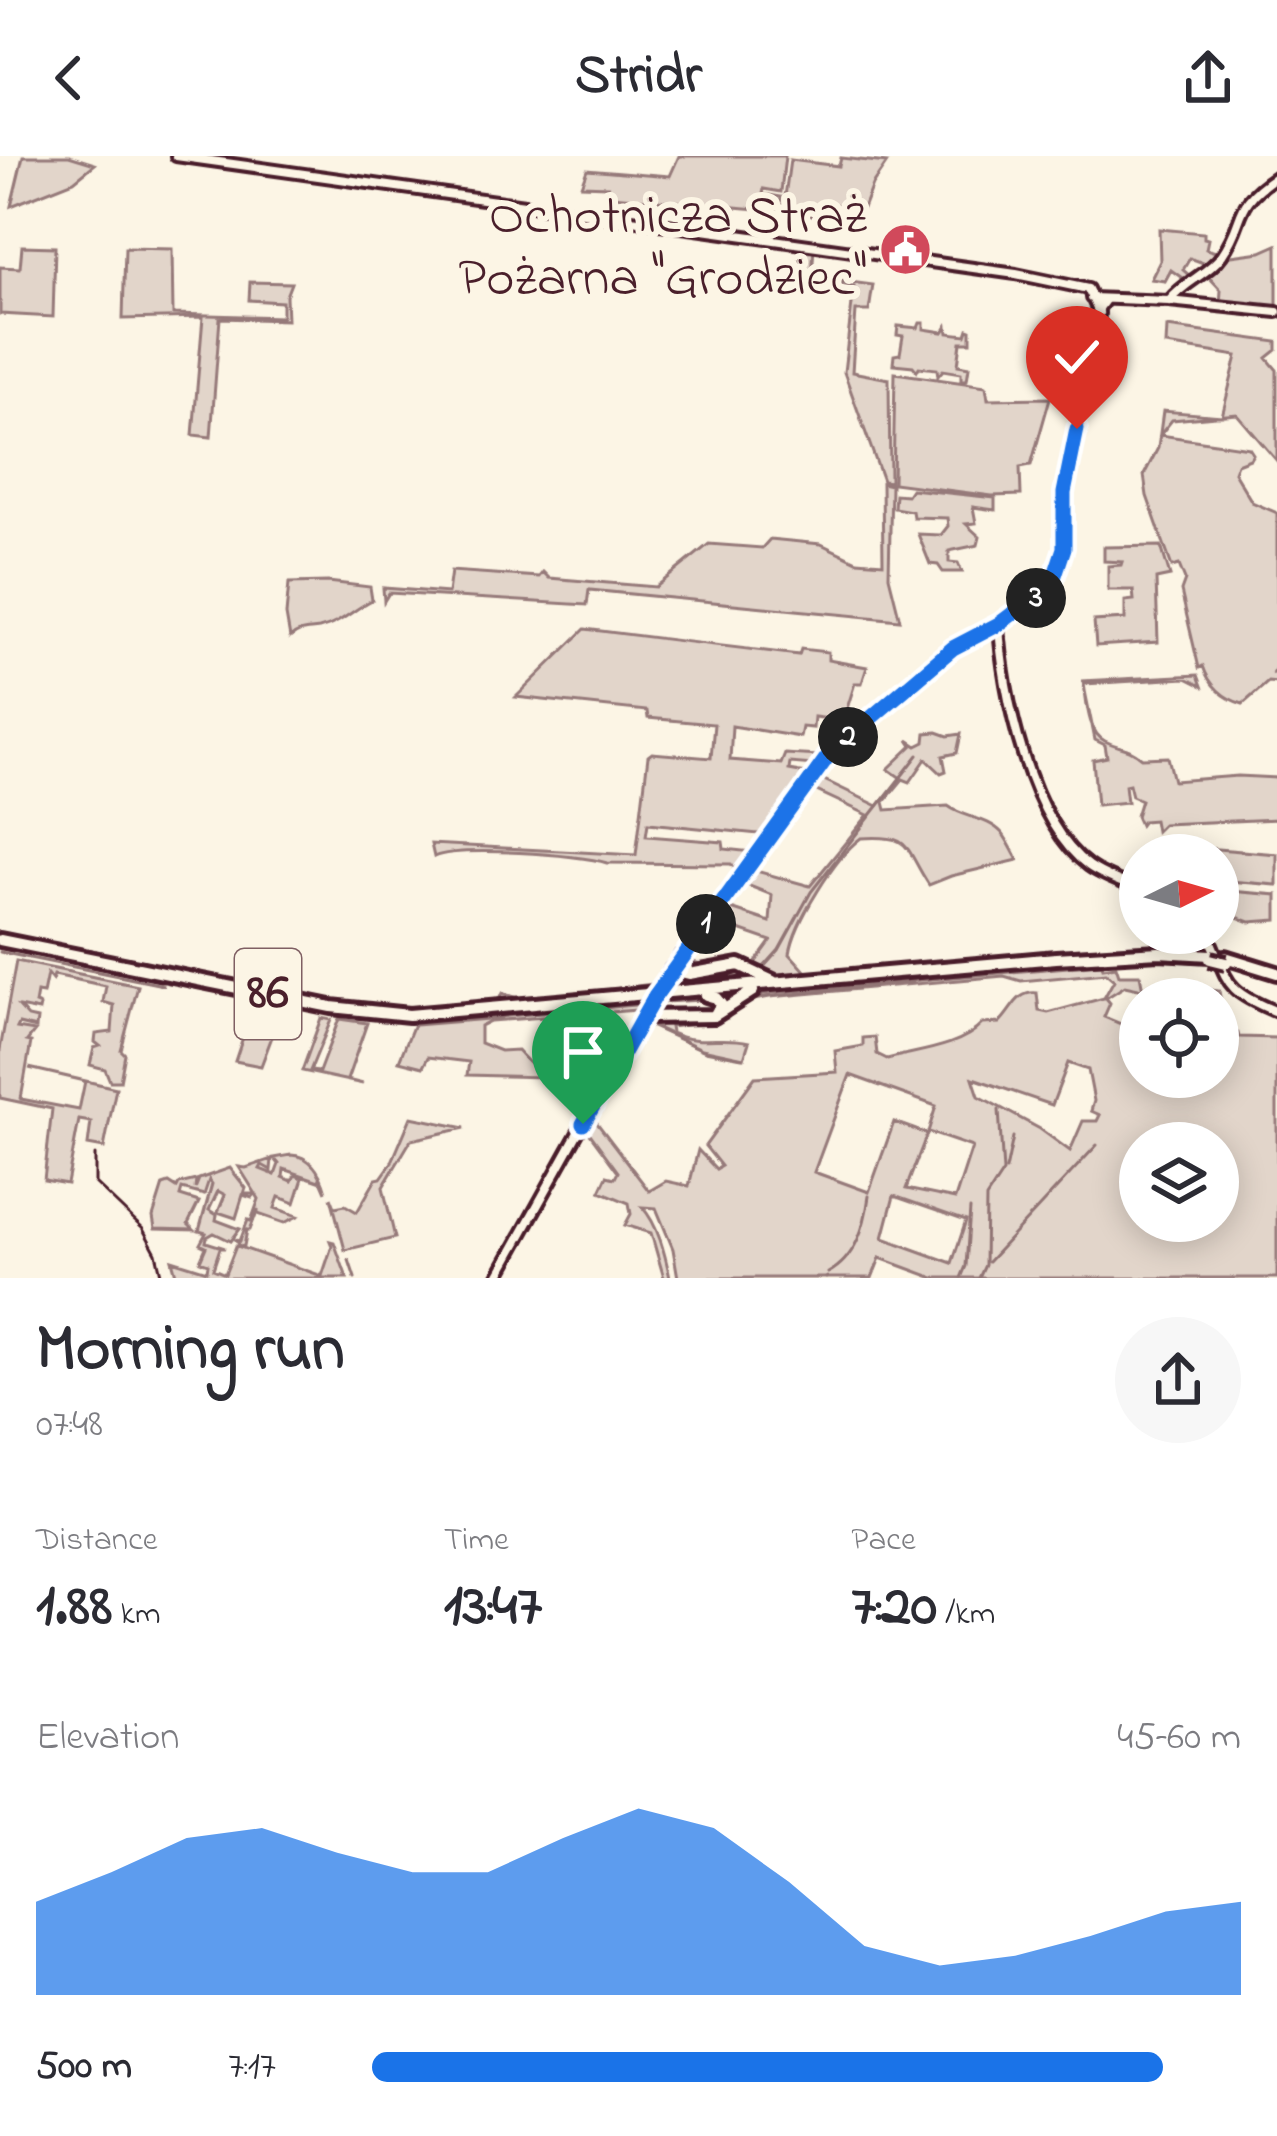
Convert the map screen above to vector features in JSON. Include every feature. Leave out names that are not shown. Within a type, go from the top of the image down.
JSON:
[{"type":"main road","name":"86","points":[[0,943],[389,1015],[1107,955],[1177,952],[1277,975]]},
{"type":"main road","name":"86","points":[[0,943],[311,1009],[385,1020],[446,1019],[1143,957],[1210,957]]},
{"type":"main road","points":[[683,966],[740,965],[765,980],[782,983]]},
{"type":"main road","points":[[729,988],[742,980],[740,965]]},
{"type":"main road","points":[[646,1016],[714,1016],[753,991]]},
{"type":"main road","points":[[706,995],[721,1004],[714,1016]]},
{"type":"street","points":[[176,156],[963,266],[1090,293],[1105,301],[1169,301],[1277,312]]},
{"type":"street","points":[[1169,301],[1220,258],[1248,197],[1277,176]]},
{"type":"street","points":[[1090,293],[1099,313]]},
{"type":"street","points":[[497,1278],[662,985],[683,966],[831,752],[953,648],[999,624],[1049,588],[1060,566],[1066,529],[1064,493],[1077,434],[1080,379],[1097,344],[1099,313],[1105,301]]},
{"type":"street","points":[[999,624],[1018,741],[1051,818],[1088,865],[1119,880]]},
{"type":"street","points":[[1216,954],[1229,986],[1277,1012]]},
{"type":"shaded area","points":[[23,156],[69,156],[95,164],[74,181],[11,206]]},
{"type":"shaded area","points":[[679,156],[785,156],[781,192],[764,189],[763,194],[781,197],[779,211],[612,196],[608,186],[581,185],[587,169],[670,176]]},
{"type":"shaded area","points":[[841,158],[887,163],[863,208],[823,203],[819,216],[783,211],[790,160],[839,166]]},
{"type":"shaded area","points":[[1159,229],[1204,233],[1206,249],[1219,253],[1206,264],[1190,258],[1183,270],[1190,276],[1185,280],[1171,270],[1165,281],[1151,279],[1160,261]]},
{"type":"shaded area","points":[[800,244],[814,247],[812,277],[873,285],[869,311],[856,311],[852,372],[889,379],[890,482],[883,481],[844,372],[854,287],[797,274]]},
{"type":"shaded area","points":[[1277,245],[1277,310],[1220,305],[1221,290],[1207,275],[1224,257]]},
{"type":"shaded area","points":[[22,246],[55,247],[53,317],[0,314],[0,267],[20,268]]},
{"type":"shaded area","points":[[125,248],[172,249],[173,314],[282,317],[282,302],[249,300],[250,282],[291,283],[287,320],[220,318],[211,437],[193,435],[203,317],[123,319]]},
{"type":"shaded area","points":[[920,323],[924,329],[943,332],[947,326],[948,333],[966,335],[971,330],[971,342],[961,342],[958,365],[969,367],[967,380],[961,380],[961,373],[943,370],[938,376],[937,369],[919,367],[917,371],[913,366],[893,364],[903,336],[897,335],[898,326],[918,328]]},
{"type":"shaded area","points":[[1167,327],[1277,342],[1277,350],[1267,358],[1277,370],[1277,461],[1237,414],[1222,415],[1237,356],[1166,345]]},
{"type":"shaded area","points":[[895,373],[986,386],[988,399],[1050,398],[1031,465],[1020,467],[1021,495],[992,496],[893,483]]},
{"type":"shaded area","points":[[1163,411],[1219,416],[1172,420],[1160,435],[1249,448],[1250,459],[1237,464],[1234,472],[1252,502],[1277,513],[1277,666],[1272,674],[1277,670],[1277,683],[1268,682],[1243,704],[1224,695],[1203,666],[1199,668],[1181,591],[1185,580],[1179,565],[1172,567],[1144,475],[1158,448]]},
{"type":"shaded area","points":[[882,483],[891,485],[889,576],[900,620],[589,590],[587,605],[389,593],[384,601],[383,588],[448,593],[451,571],[539,577],[543,572],[549,578],[656,587],[709,544],[762,548],[770,539],[821,544],[857,561],[883,563]]},
{"type":"shaded area","points":[[911,489],[995,498],[995,510],[973,507],[976,523],[966,524],[980,537],[978,545],[949,551],[949,562],[958,563],[962,572],[943,572],[930,564],[918,534],[941,535],[948,526],[947,518],[913,517],[912,511],[894,508],[895,494],[907,495]]},
{"type":"shaded area","points":[[1161,546],[1170,576],[1156,579],[1158,642],[1096,646],[1094,621],[1125,619],[1125,601],[1134,600],[1133,590],[1108,590],[1108,566],[1122,562],[1104,561],[1104,547]]},
{"type":"shaded area","points":[[289,583],[370,587],[372,600],[334,624],[290,638]]},
{"type":"shaded area","points":[[585,629],[799,655],[801,649],[828,652],[828,660],[867,667],[862,683],[855,683],[845,715],[814,717],[813,728],[802,727],[800,737],[732,726],[730,760],[781,764],[785,754],[821,756],[814,765],[790,763],[789,770],[811,774],[760,845],[756,844],[759,834],[648,823],[646,836],[723,842],[724,849],[752,852],[655,991],[501,1006],[502,993],[523,1000],[653,984],[736,870],[731,864],[607,863],[519,852],[434,857],[431,844],[636,855],[648,756],[711,758],[714,724],[648,718],[647,711],[516,697]]},
{"type":"shaded area","points":[[1198,675],[1202,686],[1186,678],[1084,684],[1085,691],[1083,681]]},
{"type":"shaded area","points":[[1092,725],[1105,741],[1142,758],[1168,757],[1174,781],[1277,778],[1277,819],[1163,824],[1156,831],[1154,820],[1140,825],[1136,816],[1141,800],[1132,796],[1129,784],[1125,785],[1127,802],[1097,805],[1093,760],[1107,757],[1105,745],[1095,740]]},
{"type":"shaded area","points":[[926,733],[961,734],[957,753],[943,756],[946,771],[941,773],[926,759],[910,782],[903,779],[884,802],[886,810],[948,806],[996,828],[1018,860],[929,885],[905,845],[890,838],[861,838],[829,874],[799,925],[790,954],[807,973],[804,977],[767,978],[738,963],[752,967],[771,941],[713,921],[728,898],[725,907],[770,922],[772,895],[742,883],[737,886],[749,869],[810,886],[868,815],[810,788],[799,807],[786,817],[822,767],[818,777],[878,806],[901,778],[888,769],[912,746],[908,740],[917,746],[925,742]]},
{"type":"shaded area","points":[[1239,851],[1277,854],[1277,885],[1239,882]]},
{"type":"shaded area","points":[[1239,892],[1277,895],[1277,920],[1239,918]]},
{"type":"shaded area","points":[[685,958],[702,964],[736,963],[693,969]]},
{"type":"shaded area","points":[[16,961],[138,986],[121,1050],[125,1054],[120,1081],[110,1081],[105,1069],[90,1065],[94,1048],[100,1046],[96,1034],[112,1032],[114,1005],[103,1002],[106,986],[54,975],[52,980],[47,974],[43,994],[37,993],[39,1011],[19,1007],[37,1019],[36,1028],[19,1024],[17,1028],[35,1031],[27,1041],[31,1042],[21,1099],[79,1110],[85,1081],[29,1068],[116,1088],[104,1148],[88,1145],[91,1122],[79,1120],[67,1184],[44,1180],[52,1109],[0,1098],[0,1050]]},
{"type":"shaded area","points":[[1102,964],[1103,968],[1116,966],[1119,975],[1141,978],[1119,978],[1119,990],[1106,998],[1110,1003],[1104,1017],[1119,1023],[1119,1098],[1239,1098],[1239,1037],[1277,1038],[1277,1278],[934,1278],[880,1258],[872,1278],[678,1278],[673,1249],[656,1208],[642,1207],[663,1249],[670,1278],[664,1278],[651,1233],[625,1225],[631,1214],[629,1203],[600,1191],[607,1176],[615,1178],[618,1172],[585,1127],[591,1115],[649,1191],[666,1181],[689,1186],[698,1150],[716,1169],[721,1166],[705,1146],[755,1077],[837,1072],[835,1051],[863,1046],[863,1038],[875,1037],[877,1054],[887,1059],[938,1047],[982,1024],[999,1023],[1024,995],[1037,993],[1039,1011],[1048,1013],[1104,998],[1114,980],[1106,973],[1021,981],[1004,976],[770,997],[742,1002],[719,1021],[670,1027],[671,1033],[691,1039],[749,1042],[744,1058],[702,1049],[651,1025],[719,1017],[750,995]],"holes":[[[1068,1063],[1088,1070],[1094,1101],[1091,1111],[1100,1115],[1097,1121],[1083,1121],[1070,1151],[979,1096],[973,1078],[1052,1105]],[[850,1075],[936,1106],[928,1132],[972,1147],[955,1199],[906,1189],[927,1134],[894,1122],[869,1192],[814,1172]],[[894,1196],[966,1221],[952,1263],[883,1238]]]},
{"type":"shaded area","points":[[254,1004],[282,1010],[261,1066],[235,1061]]},
{"type":"shaded area","points":[[647,1004],[633,1029],[638,1010],[490,1021],[480,1026],[480,1043],[500,1051],[517,1050],[542,1077],[467,1075],[469,1062],[428,1057],[423,1067],[399,1061],[414,1024]]},
{"type":"shaded area","points":[[321,1018],[331,1020],[310,1071],[319,1072],[339,1019],[367,1023],[347,1080],[363,1084],[302,1071]]},
{"type":"shaded area","points":[[411,1117],[465,1128],[411,1140],[383,1187],[395,1238],[345,1250],[331,1197],[335,1207],[345,1205],[357,1212],[391,1164]]},
{"type":"shaded area","points":[[291,1155],[314,1167],[321,1178],[326,1192],[320,1178],[284,1169],[283,1177],[303,1178],[295,1203],[279,1197],[275,1208],[298,1216],[284,1223],[258,1214],[258,1209],[240,1247],[322,1276],[330,1241],[334,1242],[347,1278],[177,1278],[172,1260],[207,1271],[208,1264],[200,1261],[206,1233],[199,1231],[212,1184],[209,1180],[204,1195],[182,1189],[180,1196],[199,1202],[188,1224],[194,1230],[155,1229],[153,1217],[163,1185],[177,1188],[196,1180],[195,1189],[199,1179],[230,1168],[246,1188],[244,1194],[255,1194],[252,1198],[243,1195],[236,1218],[218,1212],[225,1195],[218,1191],[209,1210],[217,1215],[216,1220],[240,1229],[231,1241],[214,1233],[207,1237],[206,1242],[225,1248],[220,1248],[213,1269],[225,1274],[240,1246],[236,1240],[240,1241],[259,1199],[239,1167],[272,1159],[271,1170],[262,1165],[260,1169],[275,1175],[279,1164],[274,1158]]},
{"type":"waterway","points":[[762,969],[779,950],[811,892],[918,755]]},
{"type":"waterway","points":[[0,952],[163,985]]},
{"type":"waterway","points":[[774,977],[824,973]]},
{"type":"waterway","points":[[753,998],[912,982]]},
{"type":"waterway","points":[[663,1002],[703,1000]]},
{"type":"waterway","points":[[728,1018],[735,1007]]},
{"type":"waterway","points":[[415,1025],[501,1018]]},
{"type":"waterway","points":[[652,1027],[705,1051],[742,1058]]},
{"type":"waterway","points":[[979,1278],[985,1265],[986,1198],[1003,1172],[999,1110]]},
{"type":"waterway","points":[[1006,1170],[1013,1137]]},
{"type":"waterway","points":[[988,1262],[1097,1145]]},
{"type":"waterway","points":[[828,1273],[846,1259],[858,1240],[869,1196]]},
{"type":"waterway","points":[[532,1206],[534,1201]]},
{"type":"waterway","points":[[961,1278],[970,1209]]},
{"type":"waterway","points":[[518,1231],[520,1227]]},
{"type":"waterway","points":[[509,1246],[512,1242]]},
{"type":"waterway","points":[[349,1260],[355,1278]]},
{"type":"tram line","points":[[95,1155],[95,1183],[143,1229],[162,1278]]},
{"type":"place","name":"Ochotnicza Straż Pożarna \"Grodziec\"","points":[[906,250]]},
{"type":"route","points":[[583,1124],[655,996],[831,752],[953,648],[999,624],[1052,584],[1064,548],[1064,493],[1077,429]]}]
